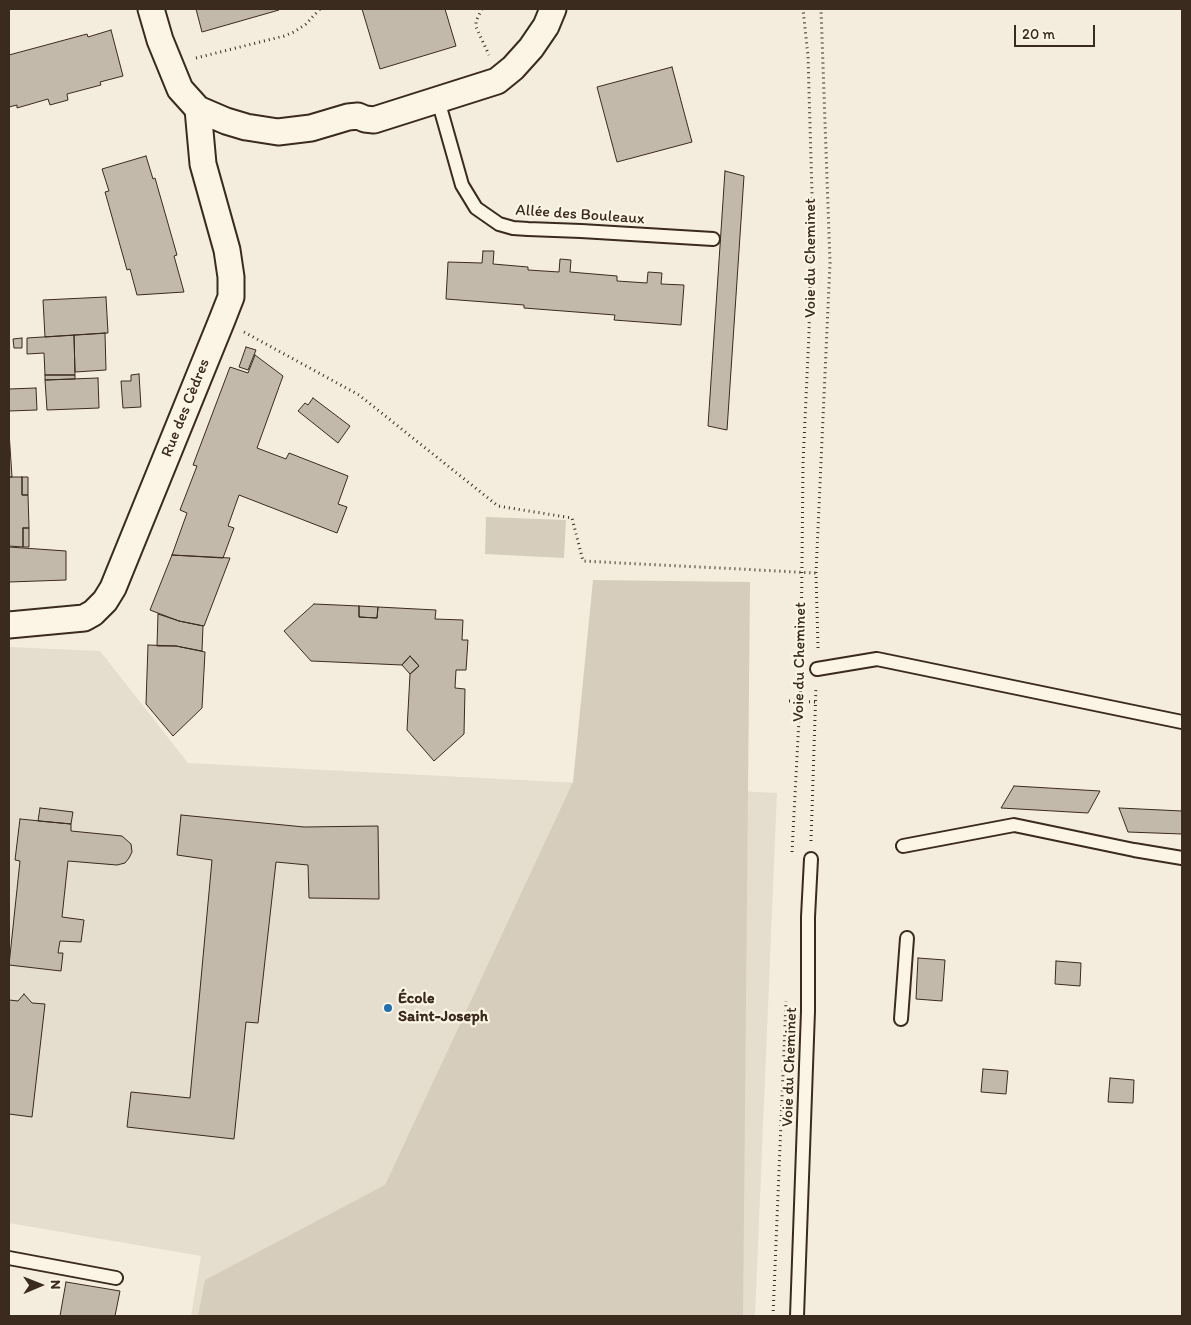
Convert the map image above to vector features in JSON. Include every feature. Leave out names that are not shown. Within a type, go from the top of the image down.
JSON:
[{"type":"street","points":[[151,9],[169,64],[180,89],[198,109],[239,126],[278,132],[311,128],[348,117],[358,116],[374,120],[497,81],[513,68],[531,48],[546,26],[553,9]]},
{"type":"street","name":"Rue des Cèdres","points":[[9,625],[84,618],[93,613],[105,601],[113,588],[231,296],[231,277],[227,250],[204,164],[198,109]]},
{"type":"lane","name":"Allée des Bouleaux","points":[[438,100],[462,185],[476,208],[498,224],[513,228],[581,230],[713,239]]},
{"type":"lane","points":[[817,669],[877,659],[1182,722]]},
{"type":"lane","points":[[903,846],[1014,825],[1182,858]]},
{"type":"lane","name":"Voie du Cheminet","points":[[796,1316],[808,1020],[808,917],[811,859]]},
{"type":"lane","points":[[901,1019],[907,938]]},
{"type":"lane","points":[[9,1258],[116,1278]]},
{"type":"path","points":[[169,64],[284,36],[306,24],[320,9]]},
{"type":"path","points":[[482,9],[476,21],[476,27],[491,60],[503,76]]},
{"type":"path","name":"Voie du Cheminet","points":[[811,859],[817,669],[816,573],[830,263],[821,9]]},
{"type":"path","points":[[222,320],[359,395],[498,506],[572,518],[583,561],[816,573]]},
{"type":"path","points":[[789,701],[816,702]]},
{"type":"shaded area","points":[[486,517],[566,520],[564,558],[485,554]]},
{"type":"shaded area","points":[[593,580],[750,582],[743,1316],[198,1316],[205,1280],[385,1185],[573,782]]},
{"type":"shaded area","name":"École Saint-Joseph","points":[[9,647],[100,651],[188,763],[777,793],[755,1316],[191,1316],[201,1256],[9,1223]]},
{"type":"building","points":[[196,9],[279,9],[279,10],[202,32]]},
{"type":"building","points":[[362,9],[445,9],[456,46],[380,69]]},
{"type":"building","points":[[111,30],[123,76],[100,82],[101,85],[67,94],[68,100],[50,105],[48,99],[17,108],[17,105],[9,107],[9,55],[87,34],[88,37]]},
{"type":"building","points":[[672,67],[692,142],[617,162],[597,87]]},
{"type":"building","points":[[146,156],[153,179],[155,178],[177,255],[174,256],[184,292],[137,295],[130,269],[127,270],[105,192],[109,191],[102,169]]},
{"type":"building","points":[[725,171],[744,176],[727,430],[708,426]]},
{"type":"building","points":[[483,251],[494,251],[493,264],[528,267],[528,270],[559,272],[560,259],[571,260],[570,272],[617,276],[617,281],[647,283],[648,272],[662,273],[661,284],[684,285],[681,325],[614,320],[615,315],[524,308],[524,305],[446,299],[448,262],[482,263]]},
{"type":"building","points":[[106,297],[108,333],[45,337],[43,300]]},
{"type":"building","points":[[105,333],[106,370],[75,372],[74,335]]},
{"type":"building","points":[[74,335],[75,375],[45,375],[44,353],[27,354],[27,338]]},
{"type":"building","points":[[22,338],[22,348],[14,348],[13,339]]},
{"type":"building","points":[[246,347],[256,350],[248,370],[239,367]]},
{"type":"building","points":[[255,355],[283,376],[257,448],[286,459],[289,453],[348,476],[338,504],[347,507],[337,533],[239,495],[228,526],[234,528],[223,558],[172,555],[187,513],[180,510],[197,466],[193,465],[230,367],[248,373]]},
{"type":"building","points":[[139,374],[141,407],[123,408],[121,381],[131,381],[131,375]]},
{"type":"building","points":[[45,375],[75,375],[75,379],[45,380]]},
{"type":"building","points":[[98,378],[99,408],[47,410],[45,380]]},
{"type":"building","points":[[36,388],[37,410],[9,411],[9,389]]},
{"type":"building","points":[[313,398],[350,426],[338,443],[298,411],[305,403],[308,405]]},
{"type":"building","points":[[9,432],[12,477],[9,477]]},
{"type":"building","points":[[9,477],[22,477],[22,495],[28,495],[29,528],[23,528],[23,547],[9,546]]},
{"type":"building","points":[[22,477],[28,477],[28,495],[22,495]]},
{"type":"building","points":[[23,528],[29,528],[29,547],[23,547]]},
{"type":"building","points":[[9,547],[66,551],[66,580],[9,582]]},
{"type":"building","points":[[172,555],[230,558],[204,626],[179,621],[150,610]]},
{"type":"building","points":[[314,604],[359,606],[359,617],[377,618],[378,607],[436,610],[435,619],[463,620],[462,640],[468,640],[466,670],[456,670],[455,688],[465,689],[464,734],[434,761],[407,730],[410,674],[419,666],[410,656],[402,665],[311,661],[284,631]]},
{"type":"building","points":[[359,606],[378,607],[377,618],[359,617]]},
{"type":"building","points":[[158,614],[203,626],[202,651],[176,646],[157,646]]},
{"type":"building","points":[[148,645],[176,646],[205,652],[202,708],[173,736],[146,704]]},
{"type":"building","points":[[410,656],[419,666],[410,674],[402,665]]},
{"type":"building","points":[[1014,786],[1100,791],[1088,813],[1001,808]]},
{"type":"building","points":[[40,808],[73,812],[71,824],[38,821]]},
{"type":"building","points":[[1119,808],[1182,811],[1182,834],[1128,832]]},
{"type":"building","points":[[181,815],[304,827],[378,826],[379,899],[309,898],[308,865],[276,862],[258,1023],[246,1022],[234,1139],[127,1127],[131,1092],[190,1098],[212,860],[177,855]]},
{"type":"building","points":[[20,819],[71,824],[71,831],[122,836],[131,844],[132,852],[125,863],[117,865],[68,861],[62,917],[84,920],[81,942],[60,941],[58,953],[63,953],[61,971],[9,965],[20,861],[15,860]]},
{"type":"building","points":[[918,958],[945,960],[942,1001],[916,999]]},
{"type":"building","points":[[1056,961],[1081,963],[1080,986],[1055,984]]},
{"type":"building","points":[[24,994],[32,1003],[45,1004],[32,1117],[9,1114],[9,1000],[18,1001]]},
{"type":"building","points":[[983,1069],[1008,1071],[1006,1094],[981,1092]]},
{"type":"building","points":[[1110,1078],[1134,1080],[1133,1103],[1108,1102]]},
{"type":"building","points":[[66,1282],[120,1291],[115,1316],[60,1316]]},
{"type":"place","name":"École Saint-Joseph","points":[[388,1008]]}]
